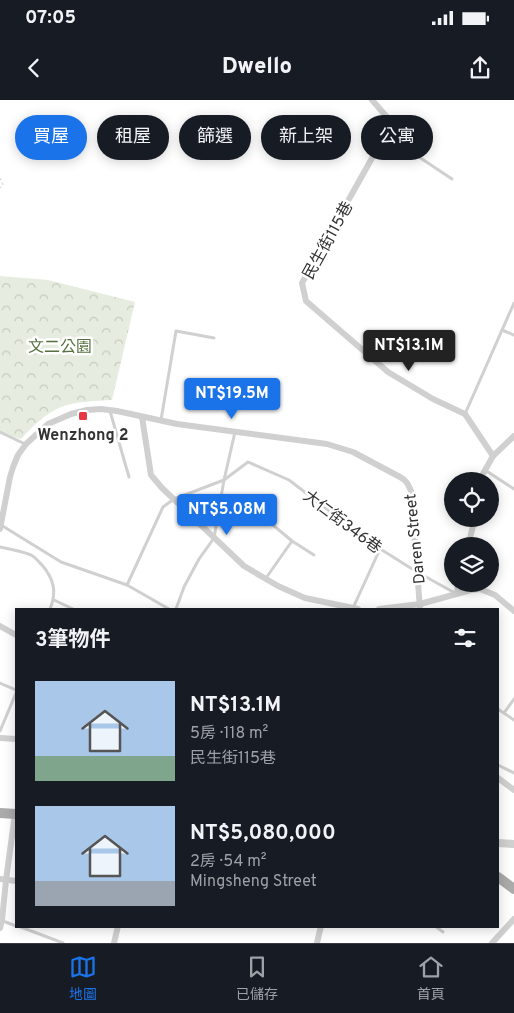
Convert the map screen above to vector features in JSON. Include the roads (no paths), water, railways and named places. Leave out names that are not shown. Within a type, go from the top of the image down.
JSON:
[{"type":"main road","points":[[0,813],[15,814]]},
{"type":"main road","points":[[499,878],[514,889]]},
{"type":"street","points":[[372,100],[385,115]]},
{"type":"street","name":"民生街115巷","points":[[371,160],[302,283],[306,301],[388,372],[433,399],[465,414]]},
{"type":"street","name":"Daren Street","points":[[0,527],[11,472],[26,444],[40,430],[54,421],[78,412],[95,409],[109,410],[161,420],[327,444],[353,452],[405,480],[411,490],[420,606]]},
{"type":"street","points":[[465,414],[493,456]]},
{"type":"street","points":[[142,417],[151,475],[162,488],[244,566],[278,586],[305,598],[353,608]]},
{"type":"street","points":[[484,472],[493,456],[514,436]]},
{"type":"street","points":[[393,608],[420,606],[471,590],[480,590],[494,595],[514,611]]},
{"type":"street","points":[[0,626],[15,634]]},
{"type":"street","points":[[0,738],[15,739]]},
{"type":"street","points":[[499,779],[514,790]]},
{"type":"street","points":[[0,928],[3,880],[15,819]]},
{"type":"street","points":[[499,843],[514,844]]},
{"type":"street","points":[[492,943],[514,919]]},
{"type":"street","points":[[114,943],[118,928]]},
{"type":"street","points":[[316,943],[320,928]]},
{"type":"lane","points":[[424,160],[452,178]]},
{"type":"lane","points":[[465,414],[514,304]]},
{"type":"lane","points":[[502,330],[514,335]]},
{"type":"lane","points":[[161,420],[176,331],[214,338]]},
{"type":"lane","points":[[109,410],[129,478]]},
{"type":"lane","points":[[176,608],[184,587],[199,559],[214,538],[235,431]]},
{"type":"lane","points":[[0,432],[26,444]]},
{"type":"lane","name":"大仁街346巷","points":[[174,499],[224,480],[248,462],[289,480],[380,549],[458,594]]},
{"type":"lane","points":[[485,469],[514,489]]},
{"type":"lane","points":[[127,585],[163,506],[174,499]]},
{"type":"lane","points":[[254,509],[292,541],[314,555]]},
{"type":"lane","points":[[0,527],[61,562],[127,585],[167,608]]},
{"type":"lane","points":[[266,579],[292,541]]},
{"type":"lane","points":[[0,547],[31,555],[38,561],[51,577],[54,585],[54,600],[50,608]]},
{"type":"lane","points":[[353,608],[380,549]]},
{"type":"lane","points":[[54,600],[71,608]]},
{"type":"lane","points":[[0,683],[15,690]]},
{"type":"lane","points":[[0,731],[15,694]]},
{"type":"lane","points":[[504,713],[514,699]]},
{"type":"lane","points":[[499,710],[514,720]]},
{"type":"lane","points":[[499,766],[514,773]]},
{"type":"lane","points":[[2,920],[15,925]]},
{"type":"lane","points":[[22,928],[63,943]]},
{"type":"lane","points":[[438,928],[443,932]]},
{"type":"place","name":"Wenzhong 2","points":[[83,416]]},
{"type":"park label","name":"文二公園","points":[[60,346]]}]
